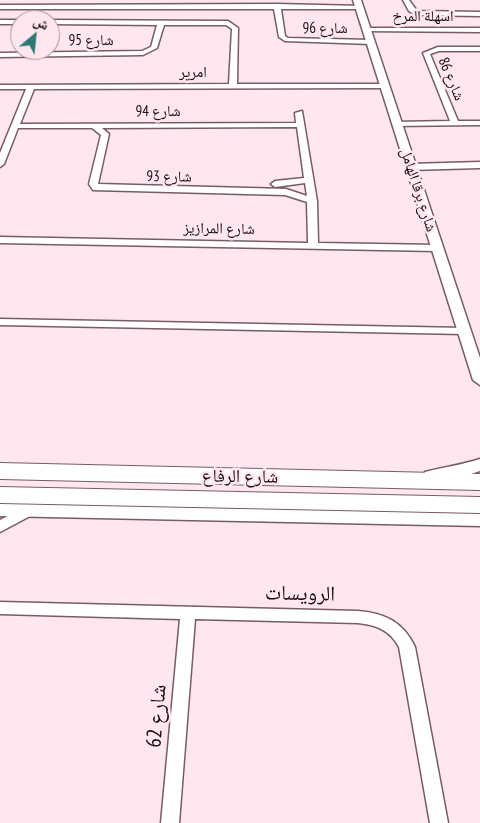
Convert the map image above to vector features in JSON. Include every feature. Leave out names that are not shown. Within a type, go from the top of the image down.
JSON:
[{"type":"main road","name":"شارع الرفاع","points":[[0,471],[480,482]]},
{"type":"main road","name":"شارع الرفاع","points":[[0,495],[480,516]]},
{"type":"street","points":[[406,0],[411,10],[415,13],[480,14]]},
{"type":"street","points":[[0,7],[33,10],[132,3],[277,6],[359,3]]},
{"type":"street","name":"شارع برقا الهامل","points":[[359,3],[396,124],[480,380]]},
{"type":"street","name":"شارع 96","points":[[277,6],[282,37],[287,40],[371,42]]},
{"type":"street","name":"شارع 95","points":[[60,22],[218,22],[233,26],[233,87]]},
{"type":"street","name":"شارع 95","points":[[0,54],[144,53],[154,48],[161,22]]},
{"type":"street","name":"اسهلة المرخ","points":[[367,30],[461,40],[480,30]]},
{"type":"street","name":"شارع 86","points":[[455,124],[426,53],[461,40],[480,49]]},
{"type":"street","name":"امرير","points":[[0,88],[385,86]]},
{"type":"street","points":[[0,164],[31,87]]},
{"type":"street","points":[[299,113],[312,201],[313,246]]},
{"type":"street","points":[[396,124],[480,123]]},
{"type":"street","name":"شارع 94","points":[[16,126],[300,126]]},
{"type":"street","name":"شارع 93","points":[[94,126],[105,134],[93,184],[96,188],[290,192],[312,201]]},
{"type":"street","points":[[410,167],[480,166]]},
{"type":"street","points":[[265,184],[288,184],[309,180]]},
{"type":"street","name":"شارع المرازيز","points":[[0,240],[437,248]]},
{"type":"street","points":[[0,322],[464,331]]},
{"type":"street","points":[[398,481],[463,471],[480,465]]},
{"type":"street","name":"شارع الرفاع","points":[[0,510],[480,516]]},
{"type":"street","points":[[0,527],[27,511]]},
{"type":"street","name":"الرويسات","points":[[0,608],[367,617],[392,626],[399,632],[407,647],[439,823]]},
{"type":"street","name":"شارع 62","points":[[170,823],[188,612]]}]
